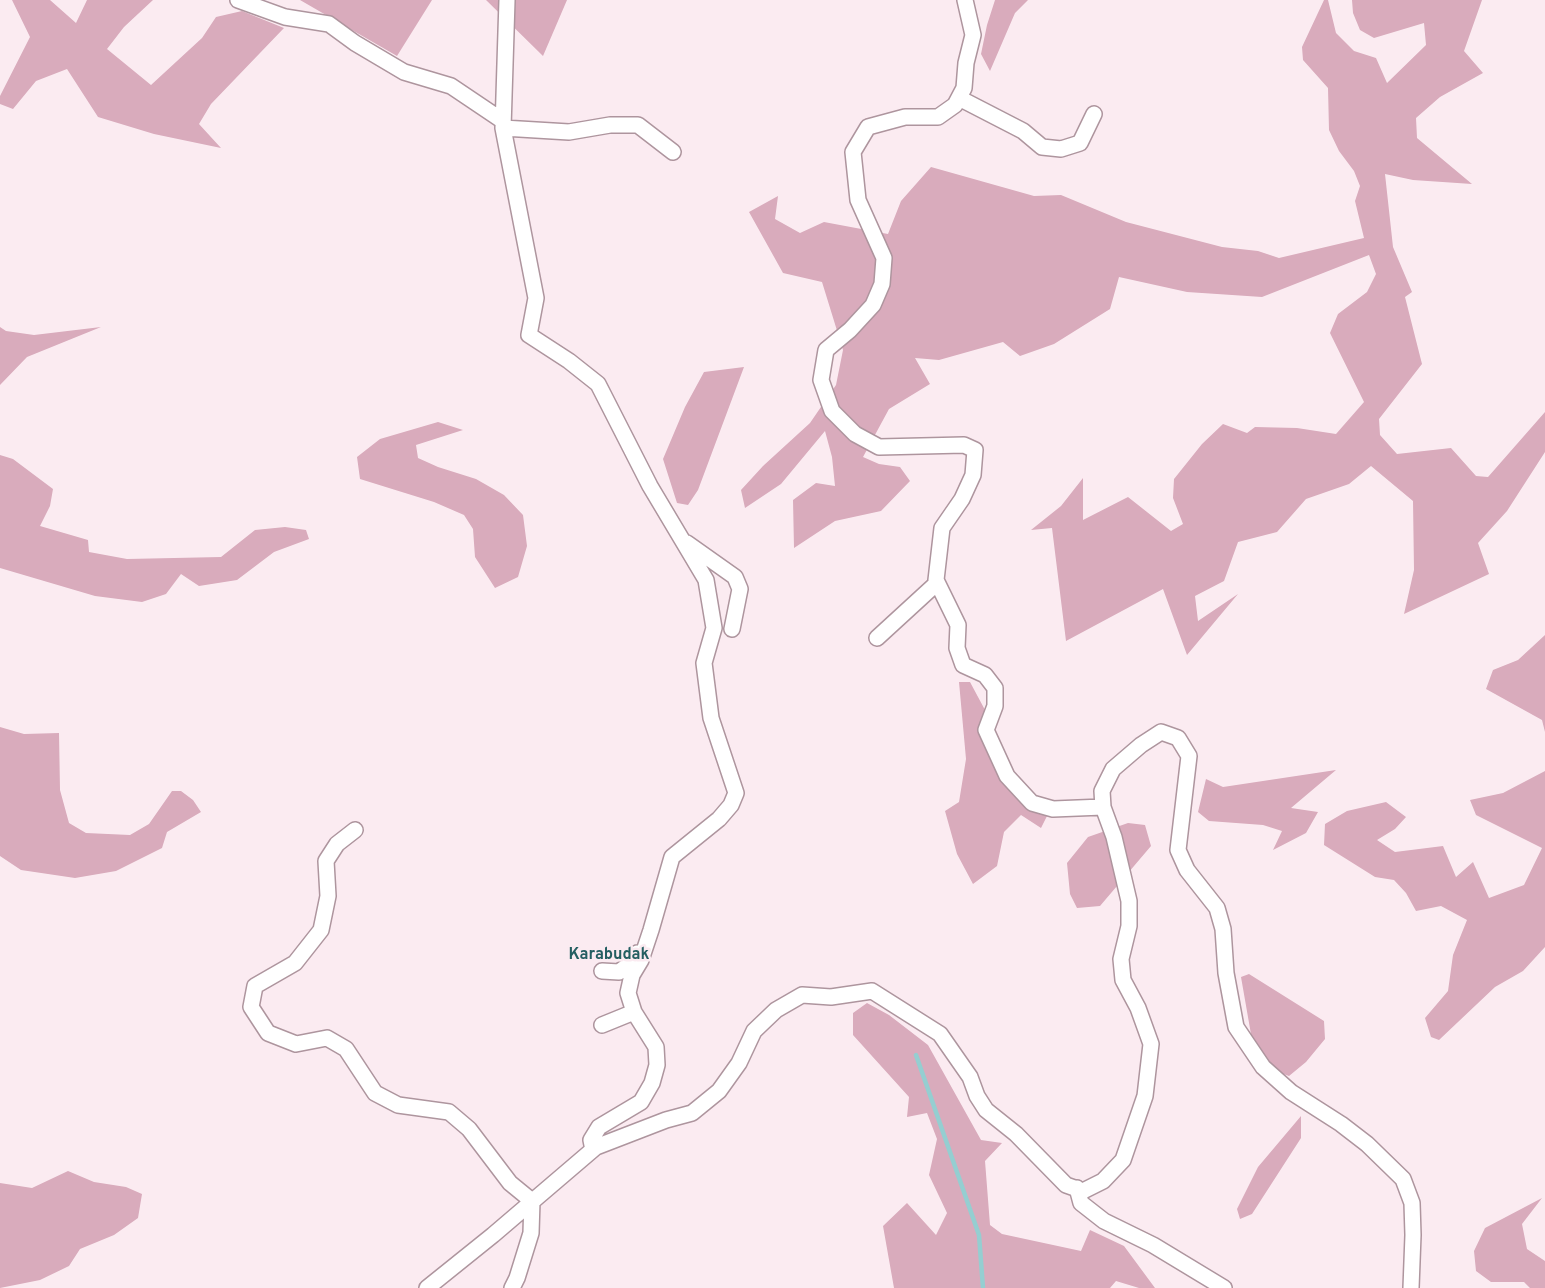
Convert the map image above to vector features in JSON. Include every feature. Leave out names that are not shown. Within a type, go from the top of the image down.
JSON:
[{"type":"street","points":[[238,0],[285,17],[329,24],[355,44],[404,72],[451,86],[503,125],[569,132],[610,126],[638,125],[673,152]]},
{"type":"street","points":[[507,0],[503,125],[536,298],[529,335],[569,361],[598,384],[650,486],[706,580],[714,628],[704,663],[711,718],[736,792],[731,806],[719,819],[679,849],[672,857],[651,930],[641,960],[632,975],[628,993],[634,1012],[656,1047],[657,1064],[652,1083],[641,1102],[599,1127],[591,1140],[596,1147]]},
{"type":"street","points":[[965,0],[973,35],[966,63],[964,88],[956,105],[938,117],[905,117],[868,127],[853,152],[858,200],[884,258],[882,284],[873,305],[850,330],[826,350],[821,380],[832,411],[855,434],[879,447],[964,445],[975,450],[973,475],[962,499],[942,528],[937,582],[958,625],[957,648],[963,665],[985,675],[995,688],[995,706],[986,730],[1008,776],[1032,802],[1053,809],[1103,807]]},
{"type":"street","points":[[959,98],[1023,131],[1042,147],[1061,149],[1080,143],[1094,114]]},
{"type":"street","points":[[682,539],[735,577],[740,589],[732,629]]},
{"type":"street","points":[[877,638],[937,582]]},
{"type":"street","points":[[427,1288],[493,1235],[596,1147],[637,1130],[692,1113],[719,1091],[740,1063],[754,1031],[776,1010],[802,995],[831,996],[872,991],[885,997],[898,1009],[940,1034],[970,1077],[977,1096],[986,1110],[1016,1134],[1066,1185],[1083,1190],[1103,1181],[1123,1160],[1145,1096],[1151,1044],[1138,1008],[1123,980],[1121,959],[1129,926],[1128,901],[1114,837],[1103,807],[1102,791],[1113,768],[1141,745],[1161,732],[1178,738],[1189,756],[1178,850],[1187,870],[1217,908],[1223,929],[1226,973],[1236,1027],[1263,1067],[1291,1092],[1341,1124],[1366,1144],[1403,1179],[1412,1203],[1411,1288]]},
{"type":"street","points":[[355,830],[337,844],[326,861],[328,896],[321,930],[295,963],[255,986],[250,1007],[268,1033],[296,1044],[326,1038],[346,1049],[375,1093],[398,1105],[449,1112],[469,1129],[510,1183],[532,1201]]},
{"type":"street","points":[[602,970],[618,972],[631,963],[651,930]]},
{"type":"street","points":[[602,1025],[634,1012]]},
{"type":"street","points":[[1077,1188],[1081,1203],[1104,1222],[1153,1245],[1224,1288]]},
{"type":"street","points":[[512,1288],[518,1278],[531,1233],[532,1201]]},
{"type":"shaded area","points":[[12,0],[50,0],[76,23],[87,0],[153,0],[124,27],[107,49],[151,85],[202,38],[216,17],[242,11],[284,28],[211,104],[199,124],[221,148],[154,134],[98,117],[67,69],[36,81],[13,109],[0,104],[0,96],[30,37]]},
{"type":"shaded area","points":[[300,0],[432,0],[397,56]]},
{"type":"shaded area","points":[[486,0],[567,0],[543,56]]},
{"type":"shaded area","points":[[995,0],[1028,0],[1015,13],[990,71],[981,54]]},
{"type":"shaded area","points":[[1324,0],[1328,0],[1336,33],[1354,51],[1376,58],[1387,83],[1426,45],[1424,23],[1374,38],[1360,30],[1353,13],[1352,0],[1482,0],[1464,51],[1483,73],[1440,97],[1416,118],[1417,138],[1472,184],[1413,180],[1385,174],[1393,247],[1412,292],[1405,297],[1422,364],[1379,419],[1380,435],[1397,454],[1451,448],[1476,476],[1488,477],[1545,412],[1545,452],[1507,511],[1478,543],[1489,574],[1404,614],[1414,570],[1413,501],[1371,466],[1349,484],[1306,499],[1277,532],[1238,542],[1224,581],[1195,596],[1198,621],[1238,594],[1187,655],[1163,589],[1066,641],[1052,528],[1031,530],[1061,506],[1083,478],[1083,520],[1128,497],[1171,531],[1183,524],[1173,498],[1174,479],[1202,444],[1223,424],[1247,433],[1255,427],[1297,428],[1336,434],[1364,402],[1330,333],[1338,314],[1367,292],[1376,274],[1369,255],[1262,297],[1187,292],[1119,277],[1110,309],[1054,344],[1020,356],[1003,342],[939,360],[915,358],[930,384],[889,409],[863,457],[879,464],[900,467],[910,481],[881,511],[835,521],[794,548],[793,500],[816,483],[835,486],[832,457],[825,431],[781,484],[745,508],[741,490],[763,466],[810,423],[836,385],[843,350],[822,282],[783,273],[749,212],[778,196],[775,219],[800,233],[824,222],[888,234],[901,201],[931,167],[1034,196],[1061,195],[1126,222],[1222,247],[1258,251],[1279,258],[1364,238],[1355,201],[1360,186],[1354,171],[1339,151],[1329,130],[1328,88],[1303,60],[1302,47]]},
{"type":"shaded area","points":[[0,327],[6,331],[34,335],[101,327],[27,357],[0,385]]},
{"type":"shaded area","points":[[744,367],[698,490],[688,505],[677,503],[663,459],[685,407],[704,372]]},
{"type":"shaded area","points":[[438,422],[463,430],[416,445],[418,458],[438,467],[476,479],[504,495],[523,515],[527,546],[518,577],[495,588],[475,557],[473,529],[464,515],[434,502],[360,479],[357,457],[380,439]]},
{"type":"shaded area","points":[[0,455],[13,459],[53,489],[50,506],[40,526],[88,540],[89,552],[127,559],[221,557],[255,530],[285,527],[306,530],[309,539],[274,552],[237,580],[199,586],[181,574],[166,594],[142,602],[95,596],[0,568]]},
{"type":"shaded area","points":[[1545,635],[1545,732],[1542,720],[1486,689],[1493,670],[1518,660]]},
{"type":"shaded area","points":[[959,682],[970,682],[985,710],[978,732],[1005,782],[1048,814],[1041,828],[1021,815],[1004,832],[997,866],[973,884],[957,854],[945,811],[959,802],[966,759]]},
{"type":"shaded area","points":[[0,727],[24,734],[59,733],[60,790],[69,823],[86,833],[130,835],[149,824],[172,791],[181,791],[193,800],[201,812],[167,832],[162,848],[116,871],[75,878],[21,870],[0,856]]},
{"type":"shaded area","points":[[1336,770],[1291,808],[1318,812],[1306,833],[1273,850],[1282,831],[1263,825],[1209,821],[1198,812],[1206,779],[1223,787]]},
{"type":"shaded area","points":[[1545,771],[1545,947],[1523,971],[1495,987],[1439,1040],[1431,1037],[1425,1018],[1448,991],[1453,955],[1467,920],[1441,906],[1416,911],[1406,893],[1394,880],[1375,877],[1324,845],[1325,824],[1347,811],[1386,802],[1406,817],[1395,829],[1377,840],[1395,852],[1443,846],[1456,877],[1473,862],[1489,898],[1524,885],[1542,848],[1476,815],[1470,800],[1503,793]]},
{"type":"shaded area","points":[[1128,823],[1145,825],[1151,846],[1100,906],[1077,908],[1070,894],[1067,863],[1088,837]]},
{"type":"shaded area","points":[[1249,974],[1324,1021],[1325,1039],[1306,1062],[1289,1076],[1278,1072],[1252,1040],[1241,977]]},
{"type":"shaded area","points":[[867,1003],[889,1015],[928,1045],[981,1140],[1002,1143],[985,1161],[990,1225],[1002,1234],[1081,1251],[1090,1230],[1124,1246],[1155,1288],[1139,1288],[1116,1281],[1110,1288],[894,1288],[883,1226],[907,1203],[936,1235],[947,1213],[929,1175],[937,1139],[927,1113],[907,1117],[909,1097],[853,1035],[853,1013]]},
{"type":"shaded area","points":[[1301,1116],[1301,1138],[1252,1214],[1240,1219],[1237,1209],[1258,1167]]},
{"type":"shaded area","points":[[68,1171],[94,1182],[126,1187],[142,1194],[138,1218],[114,1235],[80,1249],[69,1266],[40,1280],[0,1288],[0,1183],[32,1188]]},
{"type":"shaded area","points":[[1542,1198],[1522,1224],[1527,1249],[1545,1261],[1545,1288],[1530,1288],[1524,1282],[1491,1282],[1476,1271],[1474,1251],[1485,1228]]},
{"type":"waterway","points":[[916,1055],[979,1235],[983,1288]]},
{"type":"district","name":"Karabudak","points":[[609,956]]}]
